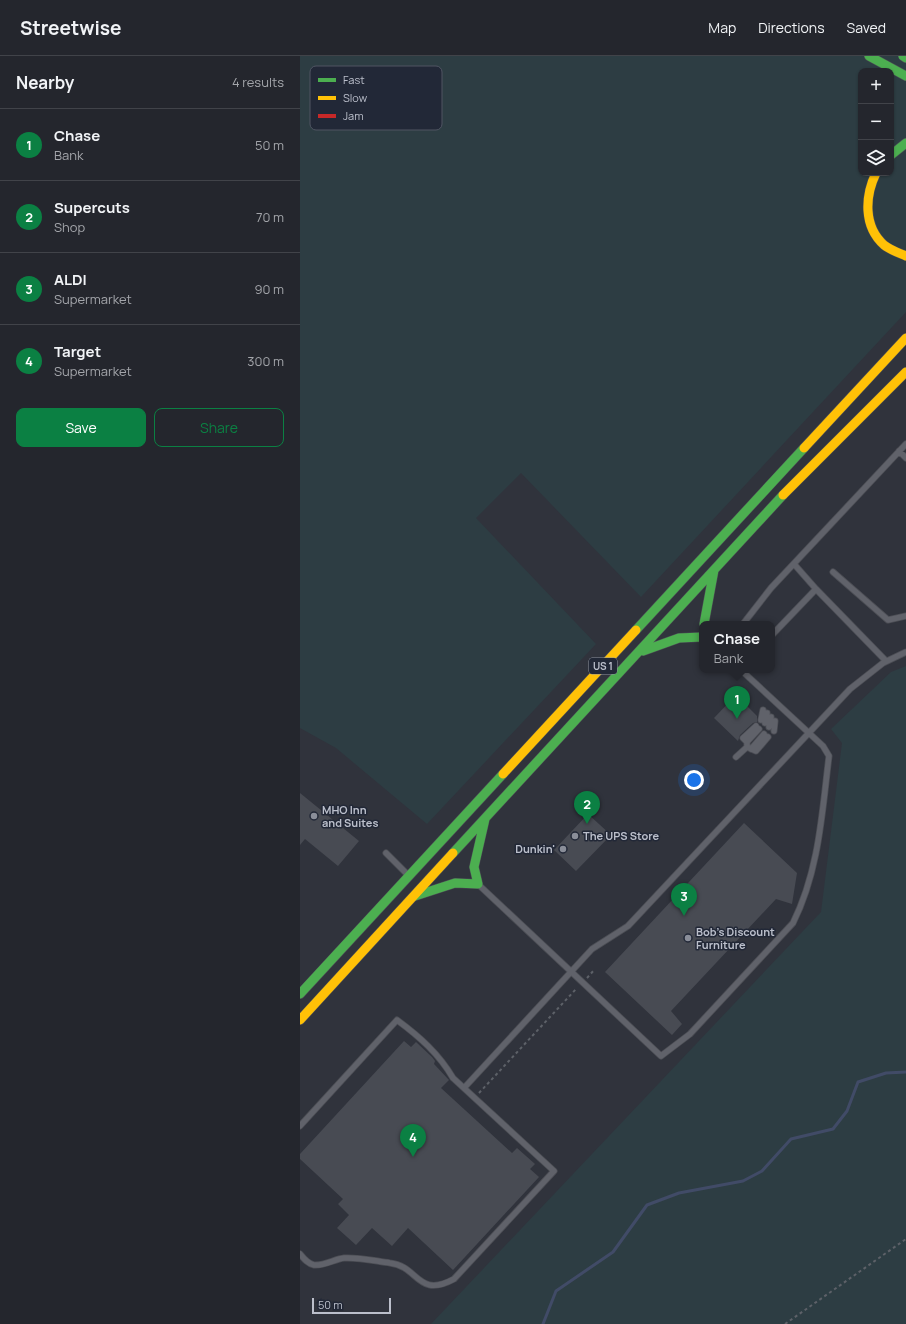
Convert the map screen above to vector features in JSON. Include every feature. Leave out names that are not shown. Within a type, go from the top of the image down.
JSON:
[{"type":"main road","points":[[869,56],[888,62],[906,76]]},
{"type":"main road","points":[[894,153],[906,144]]},
{"type":"main road","points":[[875,176],[868,192],[867,206],[874,232],[883,244],[906,256]]},
{"type":"main road","name":"US 1","points":[[300,994],[906,338]]},
{"type":"main road","name":"US 1","points":[[300,1020],[782,495],[906,372]]},
{"type":"main road","points":[[705,621],[714,569]]},
{"type":"main road","points":[[636,654],[678,637],[699,637]]},
{"type":"main road","points":[[413,897],[455,883],[478,884],[474,867],[486,818]]},
{"type":"lane","points":[[745,621],[771,588],[906,444]]},
{"type":"lane","points":[[899,451],[906,458]]},
{"type":"lane","points":[[794,564],[816,590],[886,661]]},
{"type":"lane","points":[[833,572],[888,620],[906,616]]},
{"type":"lane","points":[[775,632],[816,590]]},
{"type":"lane","points":[[464,1088],[592,949],[616,936],[628,926],[810,734],[850,689],[886,661],[906,652]]},
{"type":"lane","points":[[478,884],[661,1056],[690,1034],[793,923],[801,907],[816,859],[829,756],[823,746],[744,673]]},
{"type":"lane","points":[[769,715],[767,725],[769,715]]},
{"type":"lane","points":[[736,757],[749,746],[762,731],[756,751],[749,746]]},
{"type":"lane","points":[[386,853],[409,876]]},
{"type":"lane","points":[[300,1126],[397,1020],[434,1050],[453,1078],[554,1171],[454,1279],[445,1284],[434,1286],[422,1283],[403,1267],[392,1263],[349,1258],[316,1265],[310,1264],[300,1254]]},
{"type":"path","points":[[475,1098],[595,969]]},
{"type":"path","points":[[785,1324],[906,1239]]},
{"type":"shaded area","points":[[300,56],[906,56],[906,312],[641,597],[521,473],[476,518],[596,644],[427,824],[336,748],[300,728]]},
{"type":"shaded area","points":[[906,666],[906,1324],[431,1324],[821,912],[842,743],[831,729],[891,672]]},
{"type":"building","points":[[736,695],[757,716],[757,722],[753,723],[740,735],[738,741],[714,718]]},
{"type":"building","name":"MHO Inn and Suites","points":[[300,793],[359,841],[338,866],[305,839],[300,845]]},
{"type":"building","points":[[588,814],[611,835],[576,871],[554,850]]},
{"type":"building","name":"Bob's Discount Furniture","points":[[744,823],[797,873],[792,904],[776,899],[671,1011],[682,1024],[672,1035],[605,972]]},
{"type":"building","points":[[404,1041],[411,1047],[416,1042],[432,1057],[435,1061],[434,1064],[449,1080],[441,1088],[512,1153],[517,1148],[535,1164],[530,1169],[539,1177],[453,1270],[408,1228],[392,1246],[372,1228],[356,1245],[337,1228],[349,1215],[338,1204],[343,1199],[300,1159],[300,1154]]},
{"type":"waterway","points":[[543,1324],[556,1291],[613,1252],[647,1205],[679,1193],[743,1181],[762,1171],[791,1139],[833,1129],[847,1111],[858,1082],[886,1073],[906,1072]]},
{"type":"traffic: fast","points":[[869,56],[906,76]]},
{"type":"traffic: fast","points":[[894,153],[906,143]]},
{"type":"traffic: fast","points":[[636,630],[804,448]]},
{"type":"traffic: fast","points":[[453,853],[783,495]]},
{"type":"traffic: fast","points":[[705,621],[714,570]]},
{"type":"traffic: fast","points":[[643,651],[679,638],[699,637]]},
{"type":"traffic: fast","points":[[300,994],[503,774]]},
{"type":"traffic: fast","points":[[415,896],[455,883],[478,884],[474,867],[485,819]]},
{"type":"traffic: slow","points":[[875,176],[868,201],[869,220],[872,229],[884,245],[906,256]]},
{"type":"traffic: slow","points":[[804,448],[906,338]]},
{"type":"traffic: slow","points":[[783,495],[906,372]]},
{"type":"traffic: slow","points":[[503,774],[636,630]]},
{"type":"traffic: slow","points":[[300,1020],[453,853]]},
{"type":"place","name":"Chase","points":[[737,719]]},
{"type":"place","name":"MHO Inn and Suites","points":[[314,816]]},
{"type":"place","name":"Supercuts","points":[[587,824]]},
{"type":"place","name":"The UPS Store","points":[[575,836]]},
{"type":"place","name":"Dunkin'","points":[[563,849]]},
{"type":"place","name":"ALDI","points":[[684,916]]},
{"type":"place","name":"Bob's Discount Furniture","points":[[688,938]]},
{"type":"place","name":"Target","points":[[413,1157]]}]
